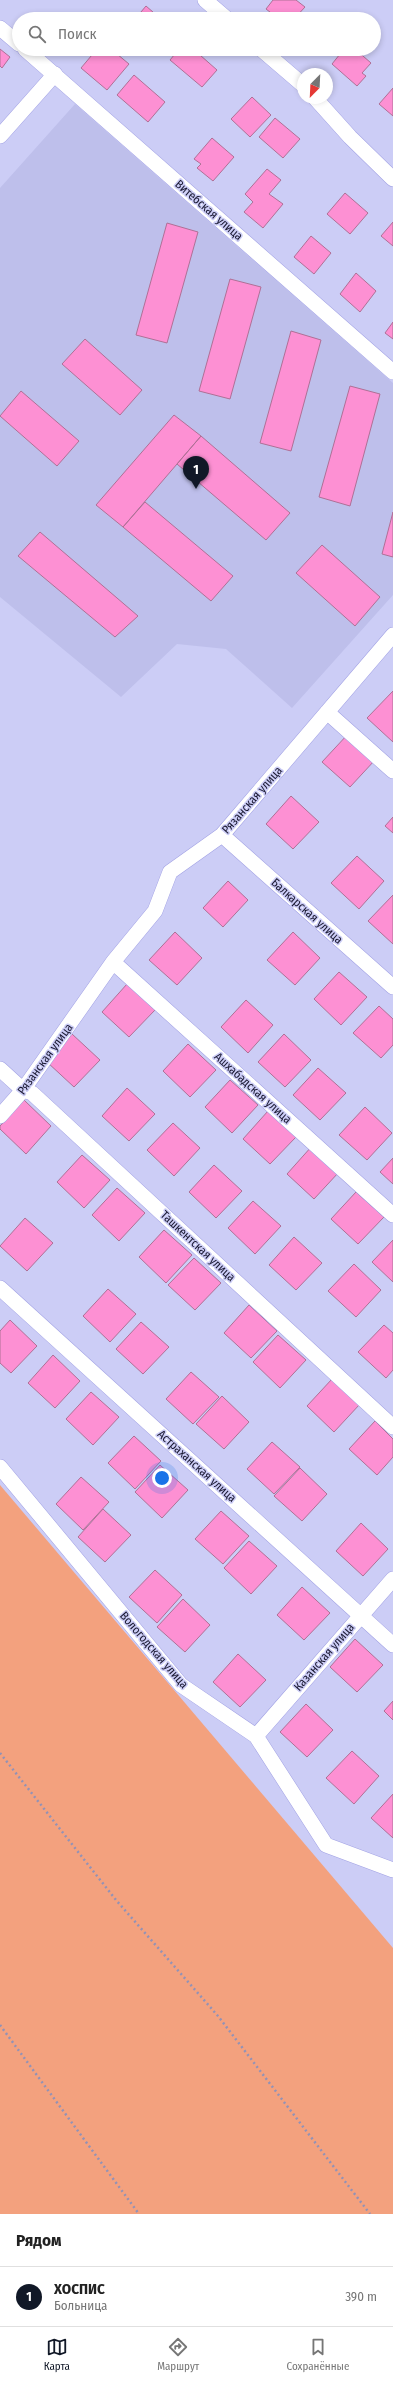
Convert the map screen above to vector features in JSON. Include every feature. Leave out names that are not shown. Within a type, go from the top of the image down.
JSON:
[{"type":"street","points":[[205,0],[219,12]]},
{"type":"street","points":[[0,28],[12,38]]},
{"type":"street","name":"Витебская улица","points":[[33,56],[393,372]]},
{"type":"street","points":[[269,56],[297,80]]},
{"type":"street","points":[[0,136],[55,74]]},
{"type":"street","points":[[320,104],[350,137],[393,179]]},
{"type":"street","name":"Рязанская улица","points":[[0,1116],[23,1090],[113,962],[155,911],[170,872],[222,835],[393,635]]},
{"type":"street","points":[[327,712],[393,771]]},
{"type":"street","name":"Балкарская улица","points":[[222,835],[393,987]]},
{"type":"street","name":"Ашхабадская улица","points":[[113,962],[393,1215]]},
{"type":"street","name":"Ташкентская улица","points":[[0,1069],[23,1090],[32,1092],[393,1427]]},
{"type":"street","name":"Астраханская улица","points":[[0,1288],[393,1645]]},
{"type":"street","name":"Вологодская улица","points":[[0,1467],[181,1685],[256,1736],[326,1845],[393,1870]]},
{"type":"street","name":"Казанская улица","points":[[256,1736],[393,1579]]},
{"type":"path","points":[[0,1753],[116,1900],[218,2016],[370,2214]]},
{"type":"path","points":[[0,2025],[139,2214]]},
{"type":"shaded area","points":[[75,104],[393,383],[393,595],[292,708],[226,649],[177,644],[121,697],[0,597],[0,188]]},
{"type":"shaded area","points":[[0,1485],[393,1948],[393,2214],[0,2214]]},
{"type":"building","points":[[273,0],[296,0],[305,7],[300,12],[270,12],[266,9]]},
{"type":"building","points":[[146,6],[153,12],[141,12]]},
{"type":"building","points":[[0,49],[10,57],[2,68],[0,66]]},
{"type":"building","points":[[91,56],[119,56],[129,64],[107,90],[81,68]]},
{"type":"building","points":[[173,56],[201,56],[217,70],[202,87],[170,60]]},
{"type":"building","points":[[338,56],[363,56],[371,63],[362,73],[366,76],[357,86],[332,64]]},
{"type":"building","points":[[134,75],[165,102],[148,122],[117,95]]},
{"type":"building","points":[[393,88],[393,116],[379,104]]},
{"type":"building","points":[[252,97],[271,115],[250,137],[231,119]]},
{"type":"building","points":[[275,118],[300,139],[283,158],[259,137]]},
{"type":"building","points":[[212,138],[234,157],[213,181],[197,168],[201,164],[194,159]]},
{"type":"building","points":[[267,169],[281,180],[269,194],[283,204],[263,228],[244,212],[253,202],[245,194]]},
{"type":"building","points":[[345,193],[368,213],[350,234],[327,214]]},
{"type":"building","points":[[393,222],[393,246],[381,236]]},
{"type":"building","points":[[167,223],[198,232],[167,343],[136,335]]},
{"type":"building","points":[[311,236],[331,253],[314,274],[294,257]]},
{"type":"building","points":[[356,273],[376,291],[360,312],[340,294]]},
{"type":"building","points":[[230,279],[261,287],[230,399],[199,391]]},
{"type":"building","points":[[393,322],[393,339],[385,333]]},
{"type":"building","points":[[291,331],[321,340],[291,451],[260,443]]},
{"type":"building","points":[[85,339],[142,390],[120,415],[62,364]]},
{"type":"building","points":[[350,386],[380,394],[350,506],[319,497]]},
{"type":"building","points":[[21,391],[79,441],[57,466],[0,416]]},
{"type":"building","points":[[174,415],[201,436],[123,527],[96,505]]},
{"type":"building","points":[[201,436],[290,513],[266,540],[177,464]]},
{"type":"building","points":[[145,502],[233,576],[211,601],[123,527]]},
{"type":"building","points":[[393,512],[393,557],[382,554]]},
{"type":"building","points":[[40,532],[138,616],[115,637],[18,556]]},
{"type":"building","points":[[322,545],[380,597],[355,626],[296,573]]},
{"type":"building","points":[[393,691],[393,742],[367,718]]},
{"type":"building","points":[[348,734],[375,760],[350,787],[322,762]]},
{"type":"building","points":[[291,796],[319,822],[293,849],[266,824]]},
{"type":"building","points":[[393,817],[393,833],[385,826]]},
{"type":"building","points":[[357,856],[384,881],[359,909],[331,883]]},
{"type":"building","points":[[228,881],[248,900],[223,927],[203,908]]},
{"type":"building","points":[[393,895],[393,944],[368,921]]},
{"type":"building","points":[[175,932],[202,958],[177,985],[149,960]]},
{"type":"building","points":[[293,932],[320,958],[295,985],[267,960]]},
{"type":"building","points":[[339,972],[367,997],[341,1025],[314,999]]},
{"type":"building","points":[[127,984],[155,1010],[129,1037],[102,1012]]},
{"type":"building","points":[[246,1000],[273,1025],[248,1053],[221,1027]]},
{"type":"building","points":[[379,1006],[393,1019],[393,1045],[381,1058],[353,1033]]},
{"type":"building","points":[[72,1034],[100,1060],[74,1087],[47,1062]]},
{"type":"building","points":[[284,1034],[311,1060],[285,1087],[258,1062]]},
{"type":"building","points":[[188,1044],[216,1070],[190,1097],[163,1071]]},
{"type":"building","points":[[318,1068],[346,1093],[320,1120],[293,1095]]},
{"type":"building","points":[[230,1080],[258,1105],[232,1133],[205,1107]]},
{"type":"building","points":[[127,1088],[155,1114],[129,1141],[102,1116]]},
{"type":"building","points":[[24,1100],[51,1126],[26,1154],[0,1129],[0,1126]]},
{"type":"building","points":[[365,1107],[392,1133],[367,1160],[339,1135]]},
{"type":"building","points":[[268,1111],[296,1137],[270,1164],[243,1139]]},
{"type":"building","points":[[173,1123],[200,1148],[174,1176],[147,1150]]},
{"type":"building","points":[[312,1146],[339,1172],[314,1199],[287,1174]]},
{"type":"building","points":[[82,1155],[110,1180],[84,1208],[57,1182]]},
{"type":"building","points":[[393,1158],[393,1184],[380,1172]]},
{"type":"building","points":[[214,1165],[242,1191],[216,1218],[189,1192]]},
{"type":"building","points":[[117,1188],[145,1213],[119,1241],[92,1215]]},
{"type":"building","points":[[356,1192],[384,1217],[358,1244],[331,1219]]},
{"type":"building","points":[[253,1201],[281,1226],[255,1254],[228,1228]]},
{"type":"building","points":[[25,1218],[53,1243],[27,1271],[0,1246]]},
{"type":"building","points":[[164,1230],[192,1255],[166,1283],[139,1257]]},
{"type":"building","points":[[294,1237],[322,1263],[296,1290],[269,1265]]},
{"type":"building","points":[[393,1240],[393,1282],[372,1262]]},
{"type":"building","points":[[194,1258],[221,1283],[195,1310],[168,1285]]},
{"type":"building","points":[[354,1264],[381,1290],[356,1317],[328,1291]]},
{"type":"building","points":[[108,1289],[136,1314],[110,1342],[83,1316]]},
{"type":"building","points":[[249,1305],[277,1331],[251,1358],[224,1333]]},
{"type":"building","points":[[10,1320],[37,1346],[11,1373],[0,1363],[0,1331]]},
{"type":"building","points":[[141,1322],[169,1347],[143,1374],[116,1349]]},
{"type":"building","points":[[384,1325],[393,1333],[393,1370],[386,1378],[358,1352]]},
{"type":"building","points":[[278,1335],[306,1360],[280,1388],[253,1362]]},
{"type":"building","points":[[53,1355],[80,1381],[55,1408],[28,1383]]},
{"type":"building","points":[[191,1372],[219,1397],[193,1424],[166,1399]]},
{"type":"building","points":[[332,1379],[360,1404],[334,1432],[307,1406]]},
{"type":"building","points":[[91,1392],[119,1417],[93,1445],[66,1419]]},
{"type":"building","points":[[222,1396],[249,1422],[224,1449],[196,1424]]},
{"type":"building","points":[[375,1421],[393,1439],[393,1457],[377,1475],[349,1449]]},
{"type":"building","points":[[134,1436],[161,1461],[135,1489],[108,1463]]},
{"type":"building","points":[[272,1442],[300,1467],[274,1494],[247,1469]]},
{"type":"building","points":[[160,1465],[188,1490],[162,1518],[135,1492]]},
{"type":"building","points":[[300,1468],[327,1494],[302,1521],[274,1496]]},
{"type":"building","points":[[81,1477],[109,1502],[83,1530],[56,1504]]},
{"type":"building","points":[[103,1509],[131,1535],[105,1562],[78,1537]]},
{"type":"building","points":[[221,1511],[249,1536],[223,1564],[195,1539]]},
{"type":"building","points":[[361,1523],[388,1549],[363,1576],[336,1551]]},
{"type":"building","points":[[249,1541],[277,1566],[251,1594],[224,1568]]},
{"type":"building","points":[[155,1570],[182,1595],[157,1623],[129,1597]]},
{"type":"building","points":[[302,1587],[330,1613],[304,1640],[277,1615]]},
{"type":"building","points":[[183,1599],[210,1625],[185,1652],[157,1627]]},
{"type":"building","points":[[355,1639],[383,1665],[357,1692],[330,1667]]},
{"type":"building","points":[[238,1654],[266,1680],[240,1707],[213,1682]]},
{"type":"building","points":[[393,1701],[393,1720],[384,1711]]},
{"type":"building","points":[[306,1704],[333,1730],[307,1757],[280,1732]]},
{"type":"building","points":[[352,1751],[379,1776],[354,1804],[326,1778]]},
{"type":"building","points":[[393,1794],[393,1838],[371,1818]]},
{"type":"place","name":"ХОСПИС","points":[[196,489]]}]
